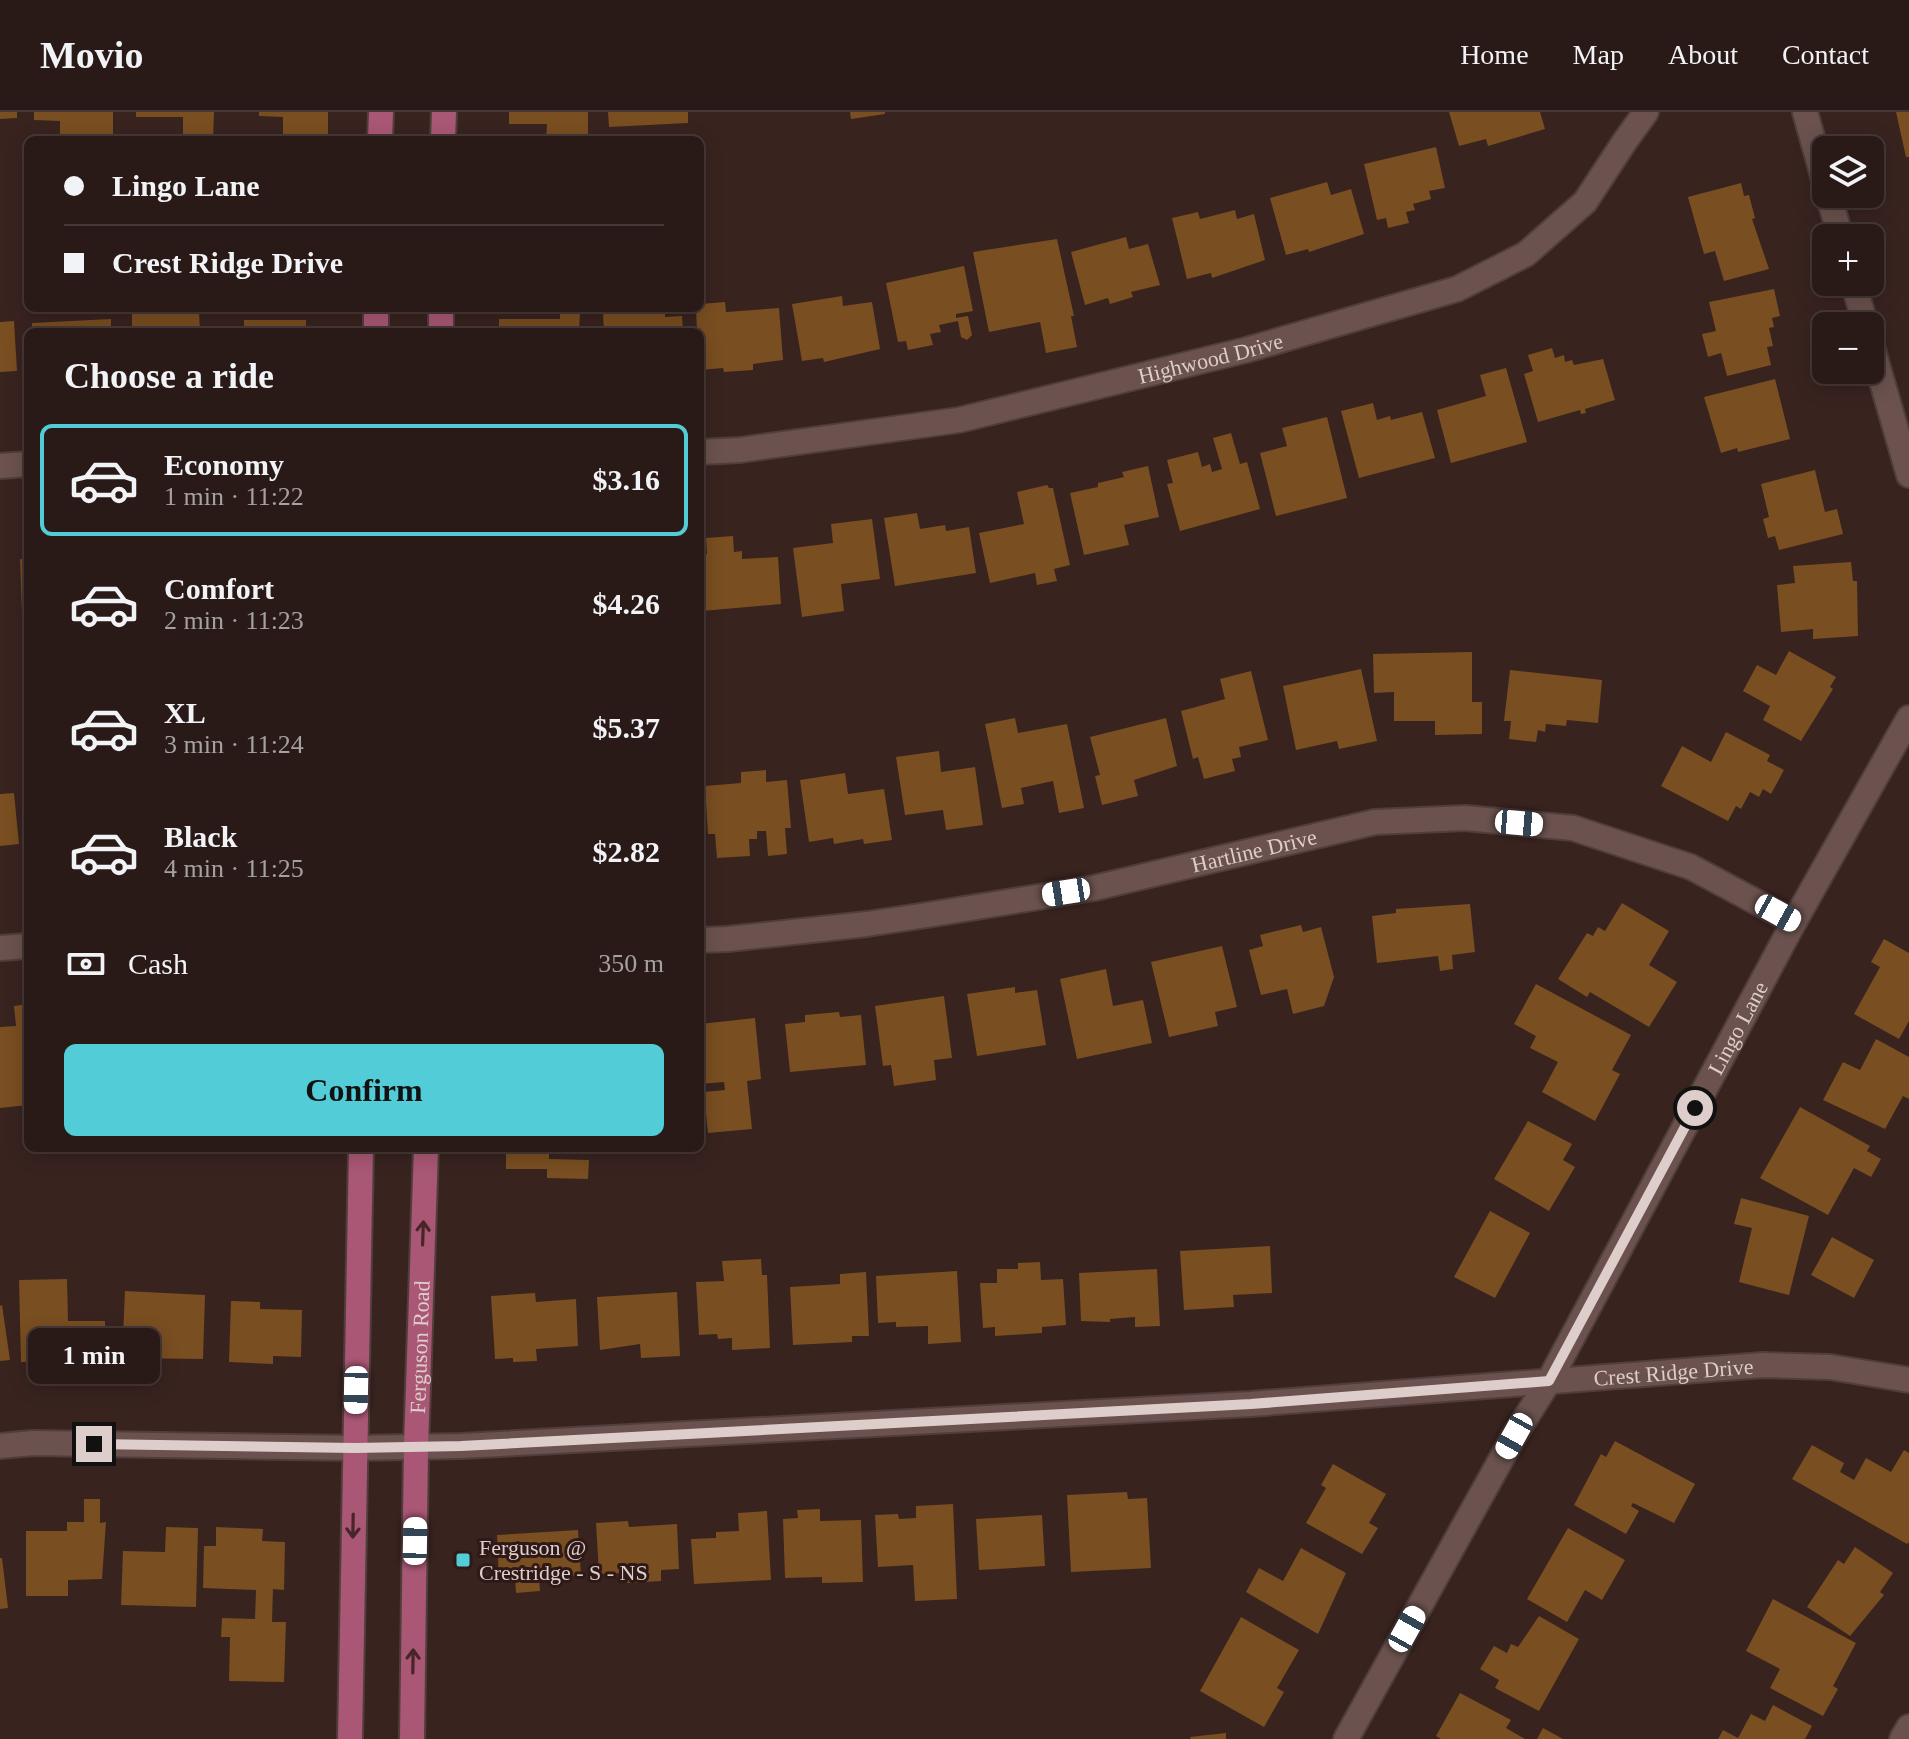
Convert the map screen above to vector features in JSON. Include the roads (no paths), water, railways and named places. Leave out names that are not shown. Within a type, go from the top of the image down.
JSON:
[{"type":"main road","points":[[380,136],[381,112]]},
{"type":"main road","points":[[443,136],[444,112]]},
{"type":"main road","points":[[350,1739],[361,1152]]},
{"type":"main road","name":"Ferguson Road","points":[[412,1739],[416,1447],[426,1152]]},
{"type":"street","name":"Highwood Drive","points":[[704,452],[740,450],[959,420],[1246,350],[1457,289],[1526,254],[1585,202],[1646,112]]},
{"type":"street","points":[[1805,112],[1812,137]]},
{"type":"street","points":[[1883,384],[1909,475]]},
{"type":"street","points":[[0,466],[24,464]]},
{"type":"street","name":"Lingo Lane","points":[[1346,1739],[1514,1436],[1549,1381],[1794,922],[1909,718]]},
{"type":"street","name":"Hartline Drive","points":[[704,940],[867,924],[942,913],[1094,888],[1375,822],[1465,818],[1573,828],[1691,867],[1794,922]]},
{"type":"street","points":[[0,948],[24,946]]},
{"type":"street","name":"Crest Ridge Drive","points":[[0,1446],[33,1443],[416,1447],[1251,1404],[1763,1365],[1830,1367],[1909,1380]]},
{"type":"street","points":[[1902,1739],[1909,1727]]},
{"type":"place","name":"Ferguson @ Crestridge - S - NS","points":[[463,1560]]}]
